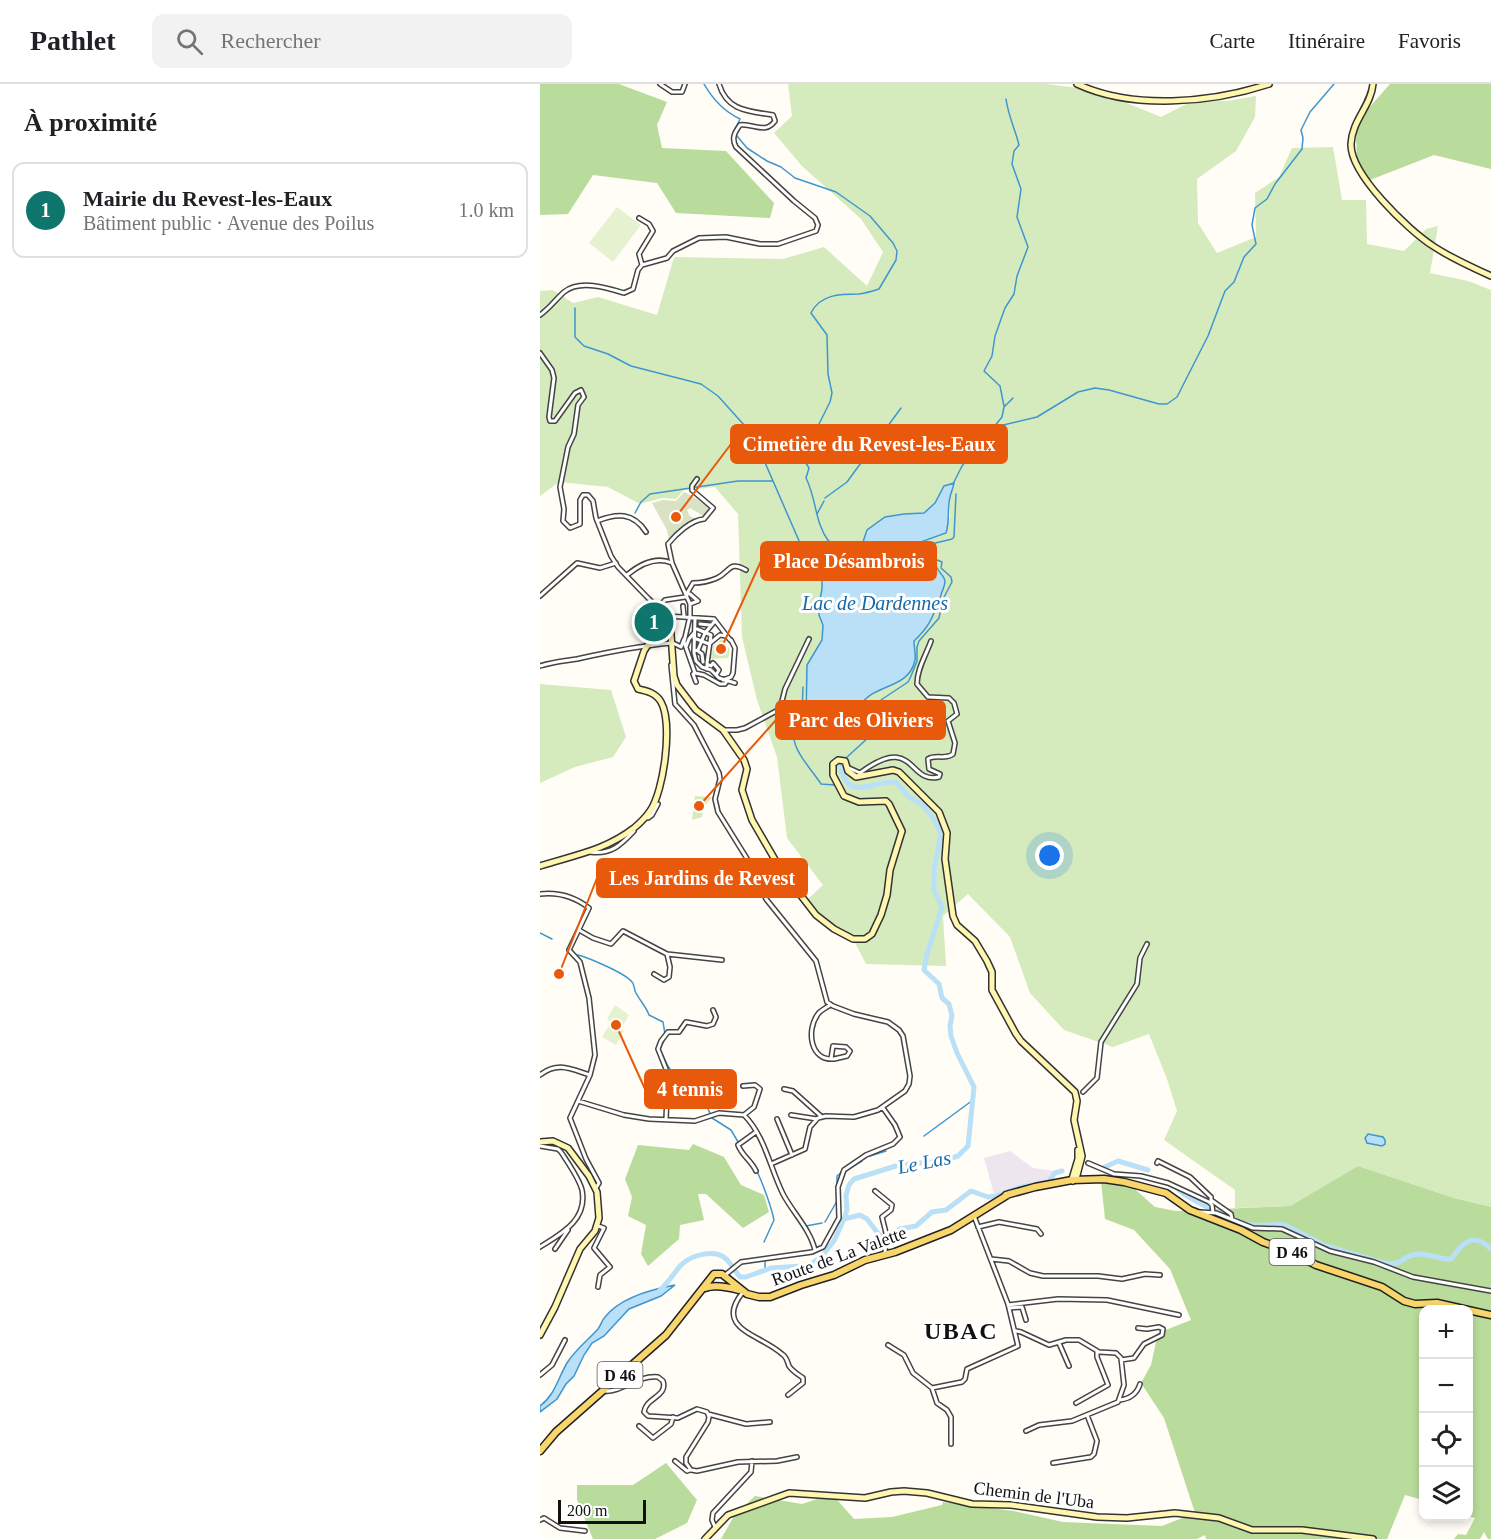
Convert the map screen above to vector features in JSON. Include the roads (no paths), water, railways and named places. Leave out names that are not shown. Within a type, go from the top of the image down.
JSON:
[{"type":"main road","name":"Route de La Valette","points":[[1074,1180],[1119,1181],[1166,1193],[1186,1208],[1241,1230],[1316,1265],[1382,1287],[1410,1303],[1446,1305]]},
{"type":"main road","name":"D 46","points":[[1062,1183],[1074,1180]]},
{"type":"main road","name":"Route de La Valette","points":[[715,1284],[754,1297],[770,1297],[944,1232],[974,1218],[987,1203],[1009,1194],[1062,1183],[1119,1181]]},
{"type":"main road","points":[[714,1274],[725,1274],[725,1281],[715,1284],[714,1274]]},
{"type":"main road","name":"Route de La Valette","points":[[725,1274],[741,1291]]},
{"type":"main road","name":"D 46","points":[[540,1451],[554,1434],[666,1335],[702,1290],[715,1284]]},
{"type":"main road","name":"Route de La Valette","points":[[1473,1311],[1490,1315]]},
{"type":"street","points":[[660,84],[676,93],[682,92],[685,84]]},
{"type":"street","points":[[540,315],[565,291],[579,286],[629,292],[633,289],[638,270],[642,265],[667,258],[673,251],[699,238],[726,237],[760,244],[778,244],[816,231],[818,225],[815,218],[764,174],[733,142],[740,124],[744,123],[759,129],[766,128],[772,126],[775,121],[773,115],[747,111],[728,103],[719,84]]},
{"type":"street","points":[[1077,84],[1130,100],[1148,101],[1213,97],[1269,84]]},
{"type":"street","points":[[1374,84],[1370,99],[1353,128],[1351,151],[1357,168],[1394,211],[1423,239],[1447,255],[1491,276]]},
{"type":"street","points":[[639,218],[649,224],[653,231],[639,254],[642,265]]},
{"type":"street","points":[[540,353],[552,370],[554,378],[550,421],[555,420],[575,393],[582,390],[584,397],[578,405],[574,434],[568,447],[560,487],[564,509],[563,521],[570,528],[580,524],[580,500],[583,495],[588,495],[616,563],[658,608],[670,616],[715,620],[730,640],[735,648],[733,673],[725,680]]},
{"type":"street","points":[[540,666],[613,650],[649,645],[672,642],[681,647],[689,618],[690,604],[672,563],[668,544],[676,534],[698,519],[704,519],[712,508],[692,488],[697,479]]},
{"type":"street","points":[[597,520],[620,514],[638,522],[646,532]]},
{"type":"street","points":[[627,575],[638,566],[647,563],[662,560],[672,563]]},
{"type":"street","points":[[540,596],[577,563],[600,568],[616,563]]},
{"type":"street","points":[[686,595],[693,583],[700,584],[719,577],[730,567],[738,566],[746,570]]},
{"type":"street","points":[[658,608],[665,600],[690,594],[698,601],[690,604]]},
{"type":"street","points":[[684,606],[684,617]]},
{"type":"street","points":[[670,616],[674,676],[681,691],[698,712],[723,730],[745,762],[747,769],[742,787],[744,800],[754,824],[777,865],[803,901],[819,918],[845,935],[862,940],[872,934],[881,917],[890,870],[902,829],[886,801],[859,802],[843,796],[839,791],[832,767],[839,761],[846,762],[847,768],[858,777],[893,770],[900,771],[938,811],[947,833],[945,859],[951,909],[956,923],[974,939],[987,961],[991,970],[993,990],[1019,1039],[1076,1094]]},
{"type":"street","points":[[590,852],[605,852],[626,842],[647,818],[653,806],[661,782],[666,740],[664,711],[661,703],[653,694],[638,689],[634,683],[640,660],[670,616]]},
{"type":"street","points":[[695,619],[697,662]]},
{"type":"street","points":[[686,649],[689,639],[700,624],[700,619]]},
{"type":"street","points":[[696,651],[715,620]]},
{"type":"street","points":[[700,624],[711,625]]},
{"type":"street","points":[[695,633],[711,635],[706,664]]},
{"type":"street","points":[[695,633],[709,644]]},
{"type":"street","points":[[709,644],[720,635],[727,636],[730,640]]},
{"type":"street","points":[[684,639],[688,657],[696,675],[704,675],[722,685],[726,684],[725,680]]},
{"type":"street","points":[[723,730],[745,728],[780,709],[785,689],[809,639]]},
{"type":"street","points":[[847,768],[860,773],[881,759],[894,757],[910,763],[926,777],[939,777],[940,774],[929,769],[928,759],[948,757],[953,754],[954,738],[948,721],[957,714],[954,703],[949,698],[928,697],[917,684],[919,668],[932,641]]},
{"type":"street","points":[[696,651],[702,654],[706,664],[716,675],[735,683]]},
{"type":"street","points":[[673,655],[671,672],[674,703],[679,711],[694,724],[719,773],[720,779],[715,799],[718,812],[751,866],[766,899],[816,961],[824,995],[830,1005],[854,1014],[888,1022],[902,1034],[910,1081],[905,1091],[883,1108],[854,1117],[820,1118],[791,1115]]},
{"type":"street","points":[[691,664],[697,662],[711,666],[713,663],[718,668],[716,675]]},
{"type":"street","points":[[697,662],[706,664]]},
{"type":"street","points":[[691,664],[696,682]]},
{"type":"street","points":[[540,866],[590,852],[623,835],[652,816],[658,804]]},
{"type":"street","points":[[540,894],[560,894],[588,907],[589,911],[569,950],[580,962],[590,1001],[595,1055],[590,1074],[572,1111],[571,1122],[586,1159],[599,1183],[596,1188]]},
{"type":"street","points":[[579,930],[611,944],[623,931],[667,954],[722,960]]},
{"type":"street","points":[[1076,1094],[1083,1092],[1097,1078],[1096,1070],[1100,1058],[1101,1042],[1137,986],[1140,958],[1147,944]]},
{"type":"street","points":[[654,974],[664,980],[669,977],[670,967],[667,954]]},
{"type":"street","points":[[830,1005],[818,1014],[812,1033],[815,1052],[824,1059],[831,1059],[847,1056],[850,1050],[846,1047],[833,1046],[831,1059]]},
{"type":"street","points":[[666,1119],[668,1074],[658,1048],[665,1035],[680,1032],[683,1023],[689,1021],[707,1026],[713,1024],[716,1017],[713,1010]]},
{"type":"street","points":[[540,1075],[555,1066],[590,1074]]},
{"type":"street","points":[[578,1101],[624,1114],[697,1120],[719,1113],[744,1115],[754,1107],[760,1089],[755,1084],[743,1086]]},
{"type":"street","points":[[784,1089],[793,1091],[820,1118]]},
{"type":"street","points":[[1076,1094],[1074,1120],[1081,1151],[1074,1180],[1094,1182]]},
{"type":"street","points":[[725,1274],[740,1263],[815,1250],[826,1243],[839,1218],[838,1186],[843,1171],[866,1155],[889,1146],[900,1138],[896,1125],[883,1108]]},
{"type":"street","points":[[744,1115],[756,1131],[783,1194],[804,1226],[815,1250]]},
{"type":"street","points":[[771,1164],[806,1148],[810,1127],[820,1118]]},
{"type":"street","points":[[777,1119],[792,1155]]},
{"type":"street","points":[[756,1131],[739,1144],[742,1154],[751,1162],[756,1171]]},
{"type":"street","points":[[540,1335],[563,1290],[580,1249],[598,1226],[599,1205],[596,1188],[568,1148],[553,1141],[541,1143]]},
{"type":"street","points":[[541,1143],[561,1152],[582,1189],[581,1212],[555,1249]]},
{"type":"street","points":[[1157,1163],[1158,1161],[1190,1178],[1211,1202],[1213,1210]]},
{"type":"street","points":[[1078,1164],[1088,1163],[1114,1174],[1146,1177],[1168,1183],[1211,1202],[1219,1203],[1232,1218]]},
{"type":"street","points":[[1078,1164],[1082,1177],[1104,1179]]},
{"type":"street","points":[[875,1191],[892,1205],[891,1210],[882,1217],[886,1235],[885,1254]]},
{"type":"street","points":[[1199,1213],[1213,1210],[1254,1228],[1282,1229],[1330,1251],[1374,1262],[1413,1277],[1491,1291]]},
{"type":"street","points":[[974,1218],[1035,1228],[1041,1234]]},
{"type":"street","points":[[932,1388],[964,1382],[966,1369],[1017,1347],[1019,1344],[1008,1306],[974,1218]]},
{"type":"street","points":[[598,1226],[604,1228],[594,1248],[610,1267],[600,1275],[598,1287]]},
{"type":"street","points":[[540,1247],[569,1228]]},
{"type":"street","points":[[991,1259],[1009,1261],[1030,1273],[1043,1276],[1098,1276],[1122,1279],[1145,1274],[1160,1275]]},
{"type":"street","points":[[741,1291],[732,1310],[736,1323],[782,1353],[791,1368],[803,1378],[803,1383],[788,1395]]},
{"type":"street","points":[[1008,1306],[1058,1299],[1107,1300],[1179,1315]]},
{"type":"street","points":[[1008,1306],[1022,1307],[1026,1320]]},
{"type":"street","points":[[1121,1360],[1134,1358],[1144,1344],[1163,1334],[1163,1329],[1160,1327],[1138,1328]]},
{"type":"street","points":[[1016,1331],[1049,1345],[1068,1340],[1081,1340],[1097,1351],[1116,1353],[1121,1360],[1124,1387],[1119,1400]]},
{"type":"street","points":[[540,1375],[552,1365],[565,1341]]},
{"type":"street","points":[[1059,1343],[1069,1366]]},
{"type":"street","points":[[888,1345],[904,1355],[913,1373],[932,1388],[937,1403],[947,1410],[951,1417],[951,1444]]},
{"type":"street","points":[[1076,1402],[1108,1385],[1097,1357],[1097,1351]]},
{"type":"street","points":[[604,1390],[610,1391],[639,1378],[658,1377],[664,1383],[664,1390],[647,1404],[644,1412],[651,1417],[681,1417],[697,1408],[708,1414],[746,1424],[770,1422]]},
{"type":"street","points":[[1026,1431],[1040,1425],[1072,1421],[1112,1405],[1132,1396],[1137,1392],[1140,1384]]},
{"type":"street","points":[[691,1470],[686,1463],[687,1455],[708,1422],[708,1414]]},
{"type":"street","points":[[1053,1463],[1091,1457],[1094,1454],[1097,1441],[1087,1415]]},
{"type":"street","points":[[639,1426],[653,1438],[670,1425],[673,1417]]},
{"type":"street","points":[[675,1461],[687,1471],[697,1471],[734,1462],[777,1461],[797,1457]]},
{"type":"street","points":[[715,1527],[712,1520],[713,1513],[749,1473],[752,1461]]},
{"type":"street","name":"Chemin de l'Uba","points":[[705,1539],[728,1515],[789,1493],[868,1498],[904,1491],[927,1493],[972,1504],[1011,1505],[1097,1517],[1126,1518],[1175,1513],[1219,1518],[1252,1530],[1302,1530],[1373,1539]]},
{"type":"street","points":[[540,1520],[544,1518],[560,1528],[585,1531]]},
{"type":"water","name":"Lac de Dardennes","points":[[954,483],[949,502],[946,533],[912,545],[909,550],[920,563],[936,565],[945,581],[931,620],[914,641],[915,658],[911,670],[898,682],[873,693],[860,706],[868,722],[836,716],[806,718],[807,665],[822,640],[823,625],[819,615],[822,575],[802,558],[803,550],[813,557],[828,559],[829,541],[843,553],[852,555],[862,545],[867,530],[885,517],[924,513],[935,503],[944,486]]},
{"type":"water","points":[[1368,1134],[1383,1137],[1385,1144],[1382,1146],[1367,1143],[1365,1138]]},
{"type":"water","points":[[675,1285],[661,1296],[629,1309],[604,1336],[592,1343],[574,1376],[557,1399],[540,1412],[540,1406],[553,1392],[570,1358],[598,1329],[611,1310],[637,1295]]},
{"type":"waterway","points":[[704,84],[719,104],[740,119],[733,134]]},
{"type":"waterway","points":[[995,427],[1037,417],[1078,392],[1095,388],[1159,404],[1167,404],[1177,397],[1208,336],[1225,291],[1234,282],[1244,257],[1256,244],[1252,225],[1255,208],[1267,199],[1275,184],[1302,149],[1301,130],[1310,112],[1334,84]]},
{"type":"waterway","points":[[1004,406],[1000,386],[984,371],[992,356],[995,336],[1005,308],[1014,294],[1017,276],[1028,247],[1017,217],[1021,189],[1012,164],[1014,151],[1019,145],[1006,99]]},
{"type":"waterway","points":[[737,136],[747,148],[781,167],[795,178],[836,192],[870,216],[897,251],[896,260],[879,289],[859,294],[832,296],[820,302],[811,313],[827,335],[828,374],[832,393],[814,434],[803,445],[802,451],[809,468],[806,478],[818,518],[829,542]]},
{"type":"waterway","points":[[575,308],[575,337],[584,346],[608,354],[631,366],[701,384],[718,396],[753,435],[803,550]]},
{"type":"waterway","points":[[953,484],[962,466],[1002,417],[1004,407],[1013,398]]},
{"type":"waterway","points":[[825,498],[847,482],[901,408]]},
{"type":"waterway","points":[[635,513],[641,502],[650,494],[738,481],[773,481]]},
{"type":"waterway","points":[[876,722],[875,709],[881,700],[908,682],[917,661],[919,641],[939,618],[943,599],[952,582],[951,577],[941,568],[942,562],[920,553],[919,547],[954,537],[956,494]]},
{"type":"waterway","points":[[817,514],[824,501]]},
{"type":"waterway","points":[[802,713],[803,687]]},
{"type":"waterway","points":[[805,712],[794,734],[797,748],[821,784],[835,785]]},
{"type":"waterway","points":[[798,728],[807,733]]},
{"type":"waterway","points":[[846,758],[870,736],[871,731]]},
{"type":"waterway","name":"Le Las","points":[[660,1290],[685,1261],[703,1254],[715,1254],[725,1258],[740,1277],[771,1268],[813,1263],[834,1241],[847,1210],[846,1195],[849,1185],[854,1179],[899,1165],[942,1161],[958,1156],[968,1146],[974,1087],[951,1036],[952,1016],[949,1004],[942,998],[939,984],[924,970],[942,907],[934,890],[934,870],[940,832],[923,805],[909,797],[896,782],[854,787],[843,776],[840,763]]},
{"type":"waterway","points":[[540,933],[552,939]]},
{"type":"waterway","points":[[578,955],[628,978],[649,1015],[663,1022],[665,1034]]},
{"type":"waterway","points":[[665,1039],[660,1049],[669,1067],[674,1074],[696,1088],[712,1118],[731,1130],[744,1152]]},
{"type":"waterway","points":[[924,1136],[973,1100]]},
{"type":"waterway","points":[[870,1156],[886,1151]]},
{"type":"waterway","points":[[747,1156],[759,1176],[774,1220],[764,1242]]},
{"type":"waterway","points":[[848,1169],[862,1161]]},
{"type":"waterway","points":[[1105,1167],[1118,1161],[1148,1170]]},
{"type":"waterway","points":[[837,1190],[837,1176],[843,1171]]},
{"type":"waterway","points":[[844,1219],[860,1215],[867,1219],[880,1236],[892,1236],[900,1229],[916,1226],[932,1212],[946,1210],[971,1191],[988,1197],[996,1196],[1021,1187],[1048,1182],[1055,1173],[1062,1171]]},
{"type":"waterway","points":[[1179,1190],[1202,1205],[1245,1223],[1285,1225]]},
{"type":"waterway","points":[[825,1222],[837,1201]]},
{"type":"waterway","points":[[806,1226],[822,1223]]},
{"type":"waterway","points":[[1285,1225],[1326,1246],[1374,1260]]},
{"type":"waterway","points":[[1377,1261],[1392,1264],[1417,1254],[1451,1259],[1464,1244],[1473,1240],[1491,1249]]},
{"type":"waterway","points":[[765,1260],[765,1270]]},
{"type":"place","name":"Cimetière du Revest-les-Eaux","points":[[676,517]]},
{"type":"place","name":"Mairie du Revest-les-Eaux","points":[[654,622]]},
{"type":"place","name":"Place Désambrois","points":[[721,649]]},
{"type":"place","name":"Parc des Oliviers","points":[[699,806]]},
{"type":"place","name":"Les Jardins de Revest","points":[[559,974]]},
{"type":"place","name":"4 tennis","points":[[616,1025]]},
{"type":"district","name":"UBAC","points":[[961,1331]]}]
